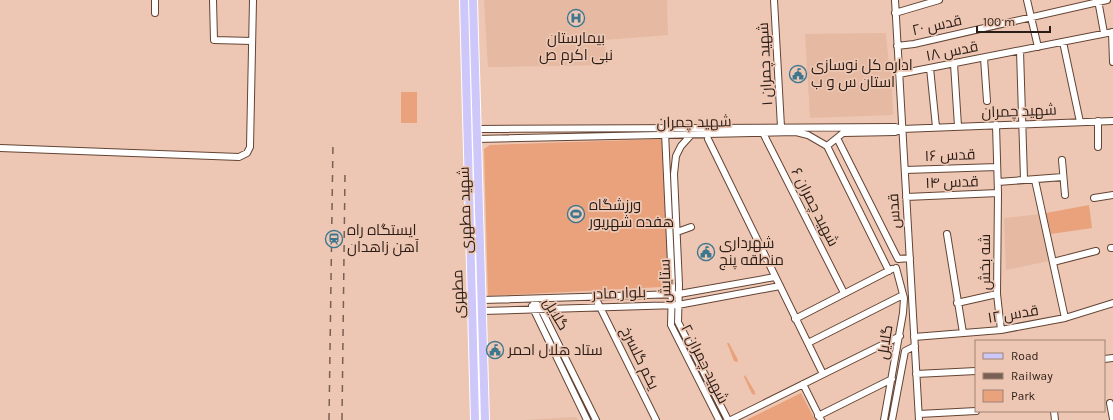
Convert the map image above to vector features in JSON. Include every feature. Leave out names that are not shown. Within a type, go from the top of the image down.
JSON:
[{"type":"main road","name":"مطهری","points":[[464,0],[475,420]]},
{"type":"main road","name":"شهید مطهری","points":[[473,0],[485,420]]},
{"type":"main road","points":[[472,306],[482,300]]},
{"type":"main road","points":[[472,306],[482,311]]},
{"type":"street","points":[[155,0],[155,13]]},
{"type":"street","points":[[213,0],[214,40],[252,41]]},
{"type":"street","points":[[0,148],[239,157],[247,153],[250,147],[253,0]]},
{"type":"street","name":"شهید چمران ۱","points":[[774,0],[781,127]]},
{"type":"street","name":"قدس","points":[[895,0],[919,417]]},
{"type":"street","points":[[895,12],[939,0]]},
{"type":"street","points":[[1027,0],[1038,47]]},
{"type":"street","name":"قدس ۲۰","points":[[897,46],[914,44],[1107,0]]},
{"type":"street","points":[[1098,1],[1104,33]]},
{"type":"street","points":[[1112,32],[1113,62]]},
{"type":"street","name":"قدس ۱۸","points":[[899,74],[1112,32]]},
{"type":"street","points":[[1063,42],[1080,122]]},
{"type":"street","points":[[1020,51],[1021,124],[1024,179]]},
{"type":"street","points":[[984,58],[987,101]]},
{"type":"street","points":[[954,64],[958,126]]},
{"type":"street","points":[[930,68],[936,127]]},
{"type":"street","points":[[1098,121],[1098,148]]},
{"type":"street","name":"شهید چمران","points":[[476,129],[781,127],[895,127],[902,129],[1113,121]]},
{"type":"street","name":"شه بخش","points":[[996,125],[998,182],[997,294],[1001,330]]},
{"type":"street","points":[[666,128],[665,135],[675,294]]},
{"type":"street","name":"شهید چمران","points":[[477,139],[796,132],[808,135],[826,146],[843,133],[895,132],[902,129]]},
{"type":"street","name":"شهید چمران ۶","points":[[763,133],[844,293]]},
{"type":"street","name":"ستایش","points":[[691,135],[681,146],[676,156],[674,174],[677,232],[675,304],[678,322],[730,420]]},
{"type":"street","points":[[795,319],[896,268],[898,259],[836,138]]},
{"type":"street","points":[[708,139],[823,374]]},
{"type":"street","points":[[826,146],[889,271]]},
{"type":"street","points":[[1062,160],[1065,195]]},
{"type":"street","name":"قدس ۱۶","points":[[905,170],[997,167]]},
{"type":"street","points":[[998,182],[1024,179],[1035,180],[1063,176]]},
{"type":"street","points":[[1035,180],[1065,318]]},
{"type":"street","name":"قدس ۱۴","points":[[906,197],[998,193]]},
{"type":"street","points":[[1094,198],[1113,195]]},
{"type":"street","points":[[677,232],[692,227]]},
{"type":"street","points":[[948,234],[957,303],[963,333]]},
{"type":"street","points":[[1053,262],[1096,251]]},
{"type":"street","points":[[898,259],[910,258]]},
{"type":"street","name":"گلایل","points":[[884,420],[903,313],[903,295],[896,268]]},
{"type":"street","name":"بلوار مادر","points":[[482,300],[675,294],[775,277]]},
{"type":"street","name":"بلوار مادر","points":[[482,311],[675,304],[780,286]]},
{"type":"street","points":[[957,303],[997,294]]},
{"type":"street","points":[[808,343],[903,295]]},
{"type":"street","name":"یکم گلسرخ","points":[[595,297],[656,420]]},
{"type":"street","name":"گلایل","points":[[532,299],[541,309],[596,420]]},
{"type":"street","name":"گلایل","points":[[532,299],[533,309],[587,420]]},
{"type":"street","name":"قدس ۱۲","points":[[914,337],[1001,330],[1065,318],[1113,303]]},
{"type":"street","name":"شهید چمران ۲","points":[[675,304],[671,325],[719,420]]},
{"type":"street","points":[[730,420],[900,336]]},
{"type":"street","name":"گلایل","points":[[892,420],[905,351],[915,346]]},
{"type":"street","points":[[916,374],[975,371]]},
{"type":"street","points":[[803,384],[819,418],[892,378]]},
{"type":"street","points":[[1109,403],[1113,419]]},
{"type":"street","points":[[919,417],[975,411]]},
{"type":"shaded area","name":"بیمارستان نبی اکرم ص","points":[[484,0],[667,0],[668,35],[605,40],[606,65],[488,67]]},
{"type":"shaded area","points":[[886,33],[889,66],[891,66],[893,114],[810,118],[805,34]]},
{"type":"shaded area","points":[[1041,214],[1049,261],[1006,270],[1004,218]]},
{"type":"shaded area","points":[[576,417],[578,420],[524,420]]},
{"type":"green space","points":[[401,92],[417,92],[417,123],[401,123]]},
{"type":"green space","name":"ورزشگاه هفده شهریور","points":[[662,139],[669,280],[662,287],[488,296],[484,149],[490,145]]},
{"type":"green space","points":[[1089,205],[1092,228],[1051,234],[1046,213]]},
{"type":"green space","points":[[727,343],[729,343],[738,360],[737,362],[734,361]]},
{"type":"green space","points":[[745,375],[755,392],[755,395],[752,394],[744,377]]},
{"type":"green space","points":[[801,393],[815,420],[746,420]]},
{"type":"railway","points":[[329,420],[333,142]]},
{"type":"railway","points":[[342,420],[345,173]]},
{"type":"place","name":"بیمارستان نبی اکرم ص","points":[[576,18]]},
{"type":"place","name":"اداره کل نوسازی استان س و ب","points":[[798,74]]},
{"type":"place","name":"ورزشگاه هفده شهریور","points":[[576,214]]},
{"type":"place","name":"ایستگاه راه آهن زاهدان","points":[[334,239]]},
{"type":"place","name":"شهرداری منطقه پنج","points":[[706,252]]},
{"type":"place","name":"ستاد هلال احمر","points":[[495,350]]}]
